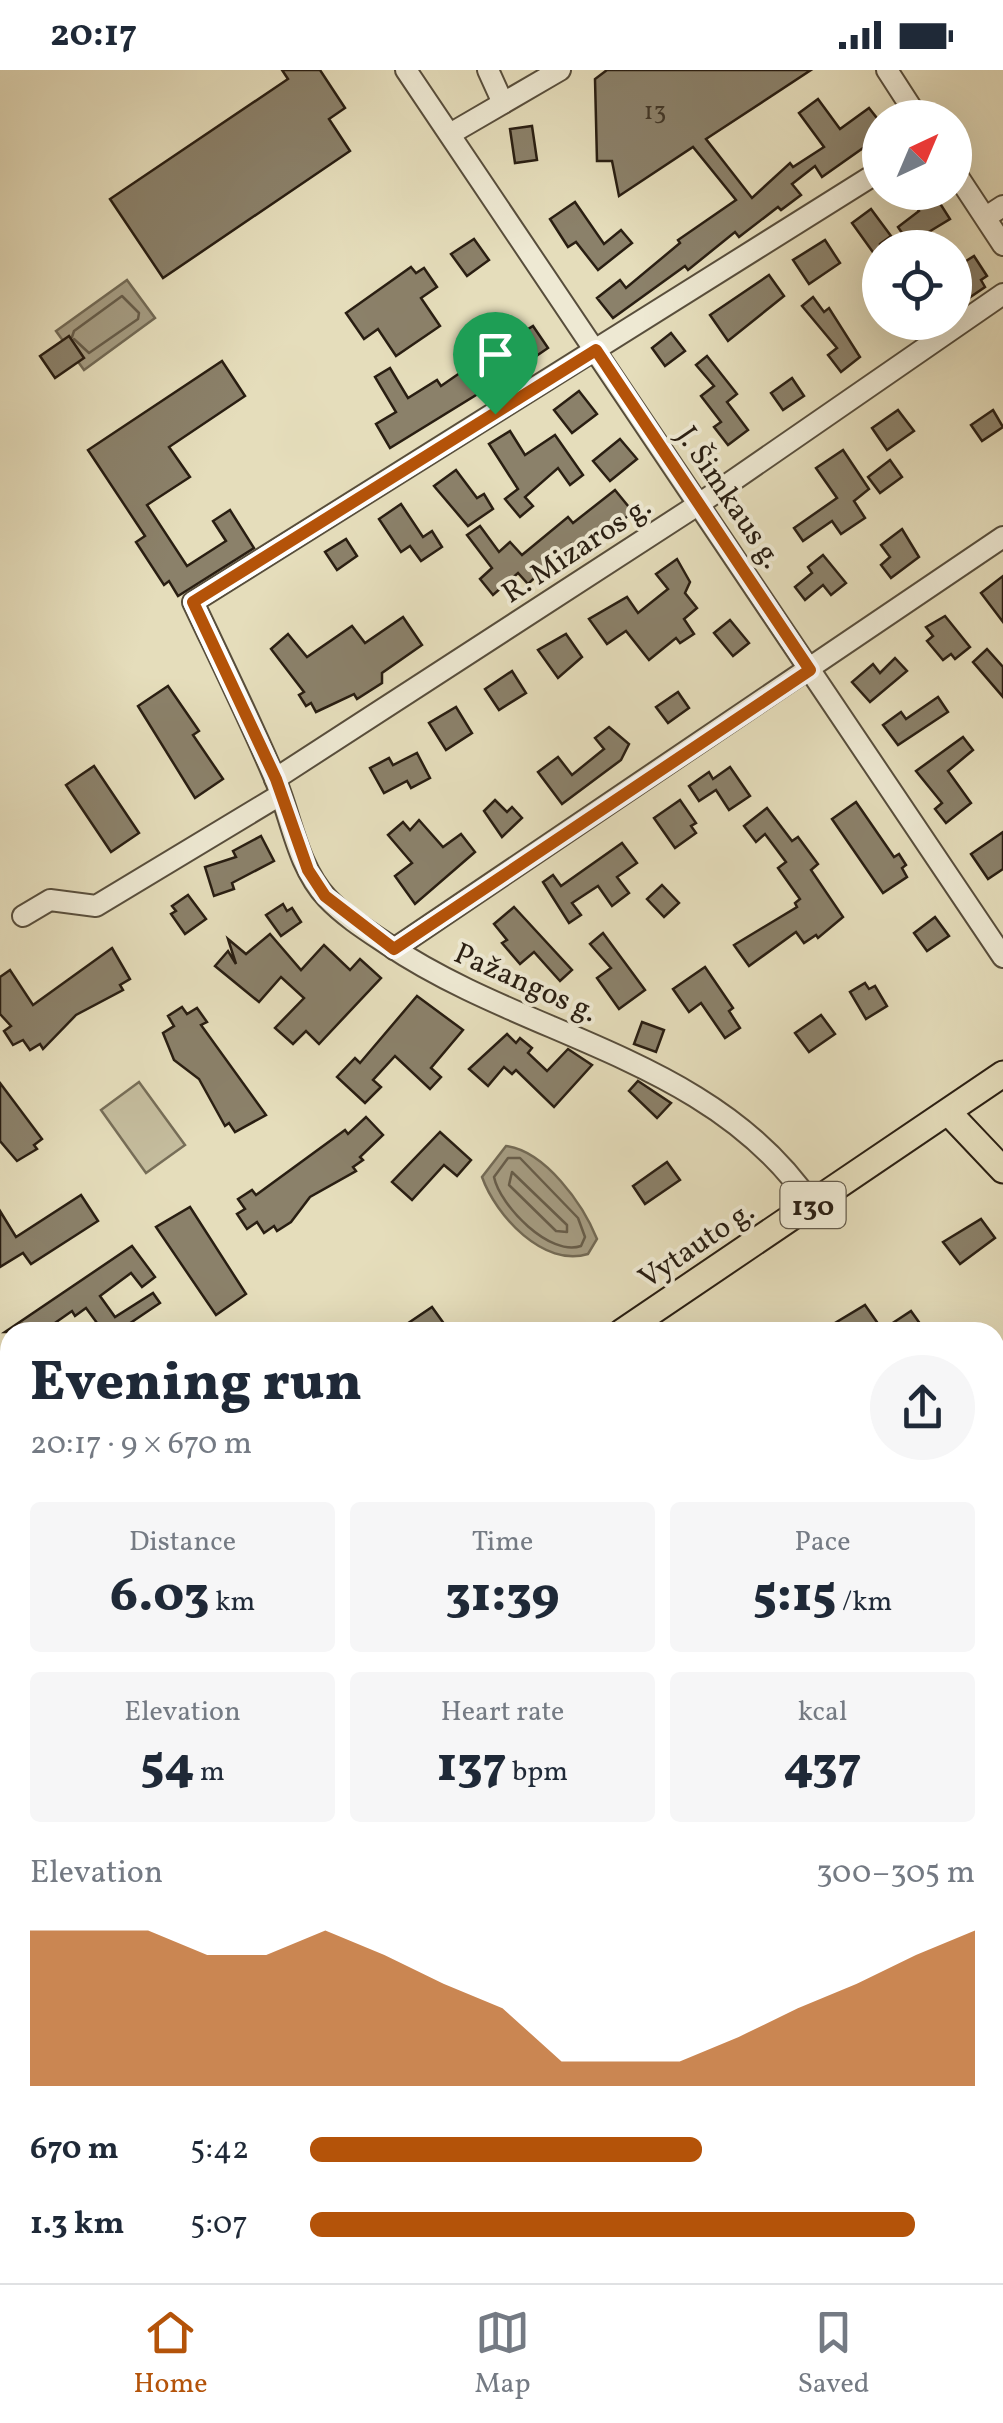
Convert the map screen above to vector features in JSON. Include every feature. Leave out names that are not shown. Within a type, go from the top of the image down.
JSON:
[{"type":"main road","name":"Vytauto g.","points":[[637,1322],[1003,1074]]},
{"type":"main road","points":[[949,1112],[1003,1170]]},
{"type":"street","name":"J. Šimkaus g.","points":[[406,70],[1003,958]]},
{"type":"street","points":[[488,70],[503,102]]},
{"type":"street","points":[[450,134],[560,70]]},
{"type":"street","points":[[887,70],[906,100]]},
{"type":"street","points":[[596,350],[862,182]]},
{"type":"street","points":[[972,189],[994,212],[1003,245]]},
{"type":"street","name":"R. Mizaros g.","points":[[22,916],[50,900],[96,906],[699,504],[1003,294]]},
{"type":"street","name":"Pažangos g.","points":[[596,350],[193,602],[278,787],[308,870],[325,896],[394,949],[491,1002],[644,1066],[722,1112],[776,1156],[812,1205]]},
{"type":"street","points":[[394,949],[1003,537]]},
{"type":"shaded area","points":[[139,1082],[185,1145],[146,1173],[101,1110]]},
{"type":"water","points":[[127,280],[155,318],[84,370],[56,331]]},
{"type":"water","points":[[506,1146],[535,1158],[561,1181],[597,1239],[588,1254],[571,1256],[539,1246],[498,1207],[482,1177]]},
{"type":"building","points":[[282,70],[320,70],[345,108],[329,119],[350,151],[163,278],[110,199],[288,79]]},
{"type":"building","points":[[607,70],[811,70],[706,139],[752,198],[790,163],[793,167],[824,147],[799,113],[818,99],[840,129],[862,113],[862,149],[822,177],[815,166],[792,184],[801,195],[739,237],[735,232],[688,270],[685,266],[613,318],[597,298],[620,280],[626,288],[680,243],[678,240],[736,200],[693,147],[619,196],[612,161],[597,161],[595,79]]},
{"type":"building","points":[[532,126],[537,160],[515,163],[510,129]]},
{"type":"building","points":[[575,202],[604,244],[621,230],[632,243],[598,270],[576,242],[568,247],[550,219]]},
{"type":"building","points":[[872,210],[887,230],[862,230],[862,237],[852,223]]},
{"type":"building","points":[[944,210],[950,219],[932,230],[900,230],[898,227],[919,211]]},
{"type":"building","points":[[474,239],[489,260],[467,276],[451,254]]},
{"type":"building","points":[[825,240],[840,263],[809,284],[793,260]]},
{"type":"building","points":[[972,257],[987,276],[981,280],[985,287],[972,296]]},
{"type":"building","points":[[411,267],[416,273],[424,268],[437,287],[421,298],[440,326],[396,356],[378,329],[364,339],[346,313]]},
{"type":"building","points":[[769,275],[784,296],[728,341],[710,315]]},
{"type":"building","points":[[813,297],[824,312],[829,308],[860,357],[841,372],[828,355],[837,348],[802,306]]},
{"type":"building","points":[[533,326],[548,348],[529,361],[514,338]]},
{"type":"building","points":[[671,333],[685,351],[665,366],[652,348]]},
{"type":"building","points":[[69,336],[84,358],[55,378],[40,356]]},
{"type":"building","points":[[487,347],[502,379],[390,448],[376,424],[396,412],[375,377],[390,368],[408,398],[437,380],[441,386],[467,368],[463,362]]},
{"type":"building","points":[[707,356],[737,394],[727,402],[748,430],[728,445],[714,427],[721,422],[701,396],[714,386],[696,365]]},
{"type":"building","points":[[222,361],[245,396],[169,447],[190,477],[147,505],[187,566],[226,541],[213,521],[230,510],[254,548],[178,596],[169,581],[164,585],[136,542],[145,536],[88,450]]},
{"type":"building","points":[[792,378],[804,396],[783,410],[771,393]]},
{"type":"building","points":[[579,391],[597,414],[572,433],[554,410]]},
{"type":"building","points":[[898,410],[914,431],[887,450],[872,428]]},
{"type":"building","points":[[993,410],[1003,427],[982,441],[971,425]]},
{"type":"building","points":[[510,431],[525,455],[555,435],[583,475],[570,485],[558,468],[525,497],[533,506],[520,517],[505,499],[518,489],[489,444]]},
{"type":"building","points":[[620,439],[637,459],[610,481],[593,461]]},
{"type":"building","points":[[843,450],[869,489],[854,501],[865,518],[841,534],[832,521],[803,541],[794,528],[837,498],[816,468]]},
{"type":"building","points":[[890,460],[902,477],[880,493],[868,477]]},
{"type":"building","points":[[456,470],[477,498],[484,494],[493,509],[468,526],[434,486]]},
{"type":"building","points":[[615,490],[633,512],[607,532],[602,526],[575,548],[571,544],[528,584],[518,573],[493,595],[480,579],[492,568],[467,535],[480,526],[499,552],[510,542],[522,555],[568,517],[573,523]]},
{"type":"building","points":[[401,504],[423,537],[432,531],[442,547],[421,561],[410,546],[401,552],[379,519]]},
{"type":"building","points":[[902,529],[919,557],[891,578],[881,565],[890,557],[881,545]]},
{"type":"building","points":[[346,539],[357,556],[337,570],[325,552]]},
{"type":"building","points":[[823,555],[846,583],[831,595],[823,585],[805,600],[795,587],[812,573],[808,567]]},
{"type":"building","points":[[677,559],[690,582],[685,593],[697,608],[684,619],[694,634],[680,643],[676,638],[649,660],[626,631],[607,644],[589,619],[627,597],[638,613],[668,589],[656,574]]},
{"type":"building","points":[[1003,576],[1003,622],[981,593]]},
{"type":"building","points":[[945,616],[970,647],[955,659],[951,654],[943,660],[927,641],[933,636],[926,627]]},
{"type":"building","points":[[403,617],[422,645],[382,673],[382,683],[357,699],[354,694],[316,712],[311,703],[306,706],[299,695],[304,692],[271,649],[288,634],[307,657],[352,626],[365,643]]},
{"type":"building","points":[[730,620],[749,643],[733,656],[714,633]]},
{"type":"building","points":[[566,634],[582,657],[558,678],[538,650]]},
{"type":"building","points":[[987,649],[1003,667],[1003,697],[973,662]]},
{"type":"building","points":[[895,658],[907,671],[870,702],[852,682],[873,664],[880,673]]},
{"type":"building","points":[[512,671],[526,693],[499,710],[485,689]]},
{"type":"building","points":[[168,686],[199,731],[193,735],[223,779],[195,798],[138,706]]},
{"type":"building","points":[[678,692],[689,708],[668,723],[656,707]]},
{"type":"building","points":[[938,697],[948,712],[898,745],[883,725],[901,712],[906,719]]},
{"type":"building","points":[[456,707],[472,733],[446,750],[429,723]]},
{"type":"building","points":[[609,727],[629,744],[621,760],[562,804],[538,772],[558,757],[572,775],[604,749],[595,738]]},
{"type":"building","points":[[963,737],[973,750],[948,771],[971,803],[946,823],[935,809],[942,803],[916,771]]},
{"type":"building","points":[[417,753],[430,778],[411,788],[407,781],[384,793],[370,768],[389,758],[393,765]]},
{"type":"building","points":[[94,766],[139,833],[111,852],[66,785]]},
{"type":"building","points":[[730,767],[750,796],[729,810],[716,790],[699,801],[689,786],[709,772],[713,779]]},
{"type":"building","points":[[495,800],[507,812],[512,807],[522,818],[502,837],[484,811]]},
{"type":"building","points":[[680,800],[696,823],[691,826],[696,833],[675,848],[654,818]]},
{"type":"building","points":[[856,802],[894,857],[899,854],[906,865],[902,868],[907,877],[883,893],[832,819]]},
{"type":"building","points":[[767,808],[792,841],[798,837],[818,864],[811,870],[843,917],[818,938],[816,935],[804,943],[796,932],[749,966],[734,945],[797,907],[795,903],[800,899],[778,868],[786,862],[765,834],[756,842],[744,826]]},
{"type":"building","points":[[419,820],[443,847],[461,834],[475,852],[415,904],[395,876],[412,863],[388,835],[403,822],[410,830]]},
{"type":"building","points":[[1003,832],[1003,869],[988,879],[971,854]]},
{"type":"building","points":[[261,836],[274,861],[232,883],[234,889],[214,896],[205,867],[236,857],[233,851]]},
{"type":"building","points":[[622,843],[637,863],[617,877],[629,893],[612,906],[598,886],[572,903],[581,915],[569,923],[543,882],[553,875],[561,886]]},
{"type":"building","points":[[662,885],[679,903],[664,917],[647,899]]},
{"type":"building","points":[[188,895],[206,919],[185,934],[171,914],[176,911],[172,906]]},
{"type":"building","points":[[283,904],[287,911],[292,908],[301,922],[281,936],[266,915]]},
{"type":"building","points":[[514,907],[572,970],[560,981],[534,952],[520,964],[502,943],[507,940],[494,924]]},
{"type":"building","points":[[935,917],[949,936],[927,951],[914,933]]},
{"type":"building","points":[[603,933],[645,990],[619,1009],[597,978],[611,968],[590,944]]},
{"type":"building","points":[[270,934],[301,970],[324,945],[350,970],[360,959],[381,978],[319,1044],[306,1031],[293,1044],[275,1028],[304,998],[281,977],[259,1002],[215,966],[228,951],[236,964],[228,939],[246,954]]},
{"type":"building","points":[[112,948],[130,979],[120,985],[123,990],[76,1015],[43,1049],[40,1044],[30,1050],[23,1040],[13,1045],[4,1031],[11,1026],[0,1014],[0,977],[10,970],[33,1005]]},
{"type":"building","points":[[705,967],[733,1008],[729,1011],[740,1028],[725,1038],[701,1003],[689,1012],[673,989]]},
{"type":"building","points":[[865,983],[869,989],[875,986],[887,1006],[866,1019],[850,992]]},
{"type":"building","points":[[417,996],[463,1030],[431,1068],[441,1077],[430,1089],[395,1056],[373,1080],[381,1087],[365,1103],[337,1077],[355,1058],[360,1063]]},
{"type":"building","points":[[182,1007],[187,1014],[197,1008],[207,1022],[201,1025],[266,1115],[235,1132],[229,1123],[225,1126],[199,1079],[174,1060],[163,1033],[174,1026],[168,1016]]},
{"type":"building","points":[[821,1015],[835,1034],[809,1052],[795,1033]]},
{"type":"building","points":[[642,1022],[664,1030],[656,1052],[634,1044]]},
{"type":"building","points":[[507,1034],[516,1043],[520,1038],[532,1048],[528,1053],[547,1071],[568,1049],[592,1065],[554,1107],[516,1070],[512,1074],[504,1067],[488,1086],[469,1069]]},
{"type":"building","points":[[638,1081],[671,1103],[657,1118],[629,1091]]},
{"type":"building","points":[[0,1083],[42,1139],[34,1145],[37,1149],[17,1161],[0,1141]]},
{"type":"building","points":[[366,1117],[383,1135],[360,1157],[363,1160],[353,1167],[356,1171],[310,1197],[291,1222],[277,1231],[274,1226],[264,1233],[257,1222],[247,1229],[237,1214],[245,1209],[238,1199],[252,1190],[256,1195],[345,1130],[348,1134]]},
{"type":"building","points":[[440,1132],[471,1160],[457,1176],[444,1165],[412,1200],[392,1182]]},
{"type":"building","points":[[667,1162],[680,1180],[645,1204],[633,1186]]},
{"type":"building","points":[[81,1195],[98,1221],[31,1264],[23,1253],[0,1267],[0,1211],[16,1237]]},
{"type":"building","points":[[190,1207],[246,1294],[216,1315],[156,1227]]},
{"type":"building","points":[[981,1219],[995,1238],[960,1264],[943,1242]]},
{"type":"building","points":[[132,1246],[155,1277],[142,1287],[131,1273],[100,1296],[115,1317],[153,1293],[160,1303],[132,1322],[96,1322],[86,1308],[75,1316],[72,1311],[56,1322],[20,1322]]},
{"type":"building","points":[[865,1305],[877,1322],[837,1322]]},
{"type":"building","points":[[432,1307],[443,1322],[410,1322]]},
{"type":"building","points":[[911,1311],[919,1322],[894,1322]]},
{"type":"route","points":[[596,350],[810,670],[394,949],[325,896],[308,870],[276,779],[193,602],[495,414],[596,350]]}]
